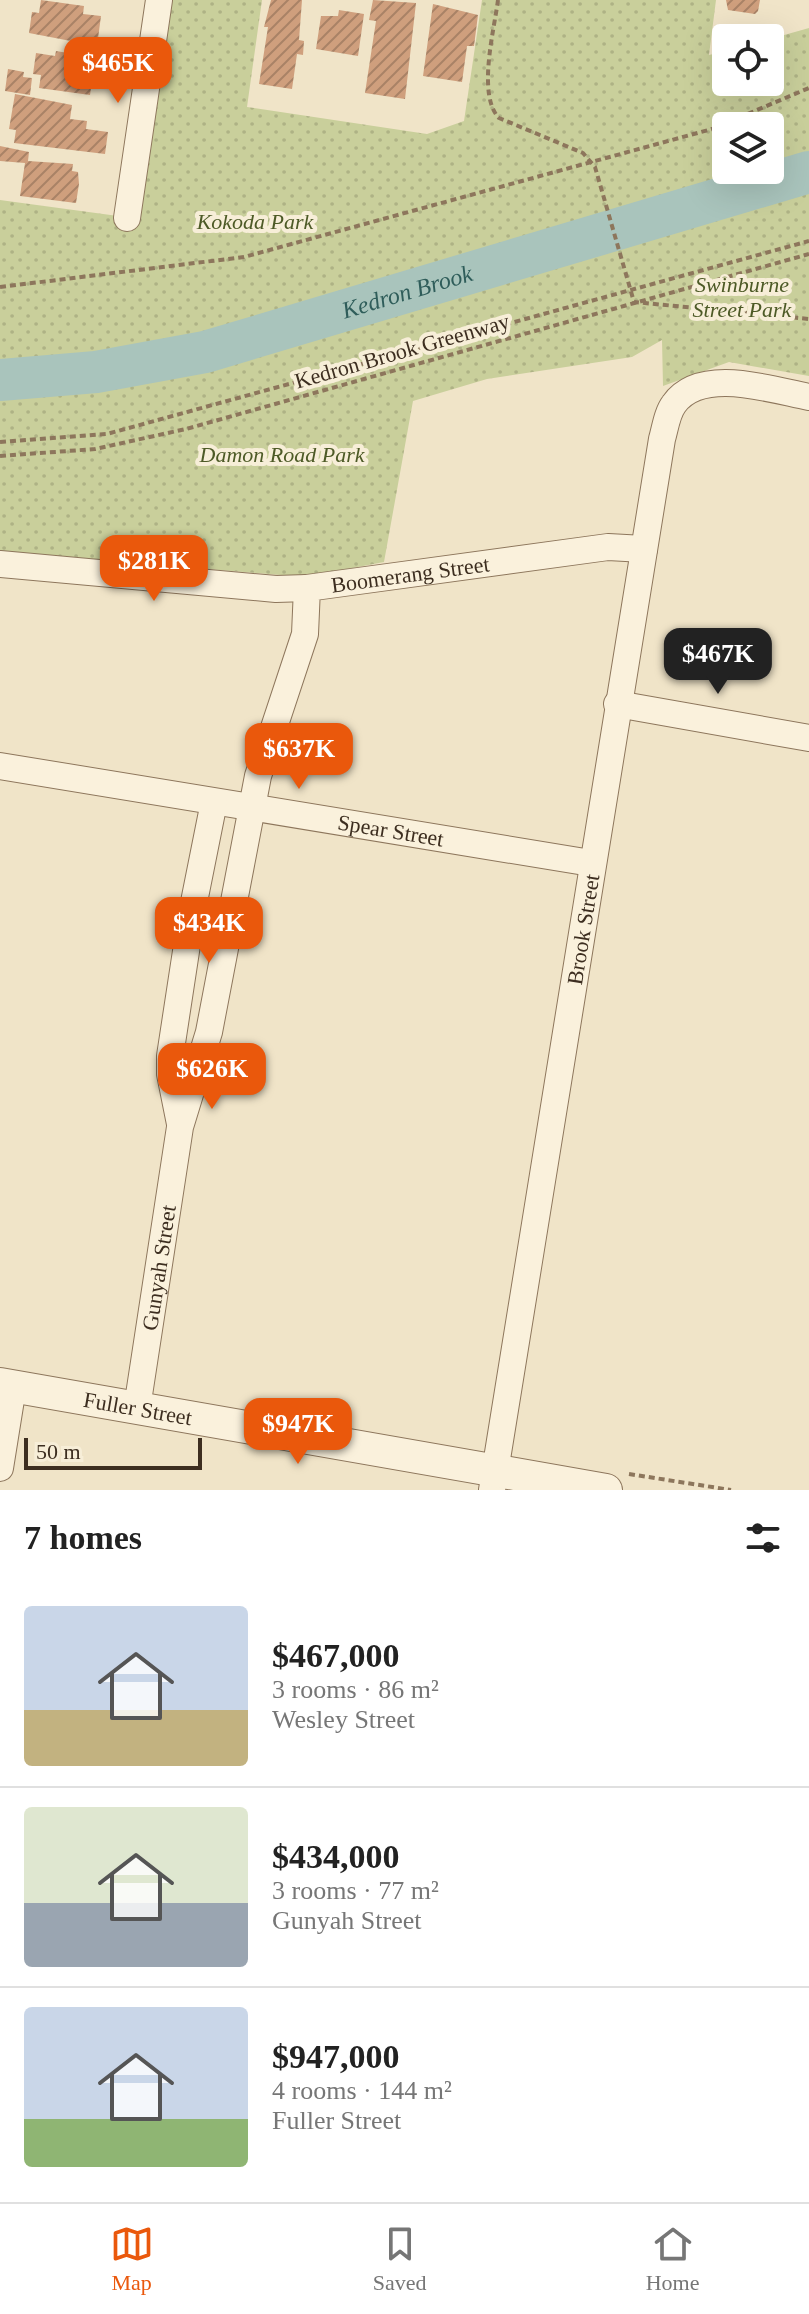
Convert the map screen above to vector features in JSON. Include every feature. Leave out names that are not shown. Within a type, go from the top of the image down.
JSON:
[{"type":"street","points":[[127,218],[159,0]]},
{"type":"street","name":"Brook Street","points":[[494,1482],[591,863],[662,439],[674,403],[701,385],[734,382],[809,397]]},
{"type":"street","name":"Boomerang Street","points":[[252,808],[258,776],[305,634],[307,588],[608,547],[644,549]]},
{"type":"street","points":[[0,564],[276,589],[307,588]]},
{"type":"street","points":[[617,704],[809,738]]},
{"type":"street","name":"Spear Street","points":[[0,766],[591,863]]},
{"type":"street","name":"Gunyah Street","points":[[180,1127],[170,1074],[170,1056],[197,884],[214,802]]},
{"type":"street","name":"Gunyah Street","points":[[137,1408],[180,1127],[209,1032],[252,808]]},
{"type":"street","points":[[0,1468],[6,1386]]},
{"type":"street","name":"Fuller Street","points":[[6,1386],[137,1408],[494,1482],[606,1490]]},
{"type":"path","points":[[498,0],[487,92],[489,107],[499,118],[583,153],[590,162],[634,302],[809,319]]},
{"type":"path","points":[[0,287],[244,257],[712,129],[809,88]]},
{"type":"path","points":[[0,442],[107,434],[809,241]]},
{"type":"path","name":"Kedron Brook Greenway","points":[[0,456],[95,449],[186,429],[809,254]]},
{"type":"green space","points":[[171,0],[262,0],[247,107],[427,134],[464,121],[482,0],[716,0],[709,55],[712,54],[712,96],[784,96],[784,35],[809,28],[809,376],[729,362],[663,386],[662,340],[632,357],[487,379],[413,401],[384,562],[305,577],[0,552],[0,200],[140,219]]},
{"type":"building","points":[[41,0],[84,6],[83,14],[101,16],[97,46],[29,33],[32,12],[39,13]]},
{"type":"building","points":[[271,0],[302,0],[299,40],[304,41],[303,55],[297,54],[292,89],[259,84],[268,27],[264,27]]},
{"type":"building","points":[[373,0],[416,3],[405,99],[365,93],[376,21],[369,20]]},
{"type":"building","points":[[726,0],[760,0],[755,14],[728,10]]},
{"type":"building","points":[[433,4],[478,15],[474,46],[467,46],[462,82],[423,76]]},
{"type":"building","points":[[339,10],[364,14],[358,56],[316,49],[321,16],[338,16]]},
{"type":"building","points":[[56,51],[80,55],[79,60],[95,62],[90,95],[39,88],[41,75],[33,74],[36,53],[55,56]]},
{"type":"building","points":[[8,69],[24,72],[23,77],[32,78],[30,95],[5,91]]},
{"type":"building","points":[[15,94],[72,105],[70,119],[87,121],[86,129],[108,132],[105,154],[14,143],[16,130],[9,129]]},
{"type":"building","points":[[0,146],[29,152],[28,161],[73,164],[72,171],[78,172],[79,184],[76,203],[20,196],[25,163],[0,161]]},
{"type":"waterway","name":"Kedron Brook","points":[[0,380],[96,372],[205,352],[809,172]]},
{"type":"park label","name":"Kokoda Park","points":[[255,221]]},
{"type":"park label","name":"Swinburne Street Park","points":[[742,296]]},
{"type":"park label","name":"Damon Road Park","points":[[282,454]]}]
